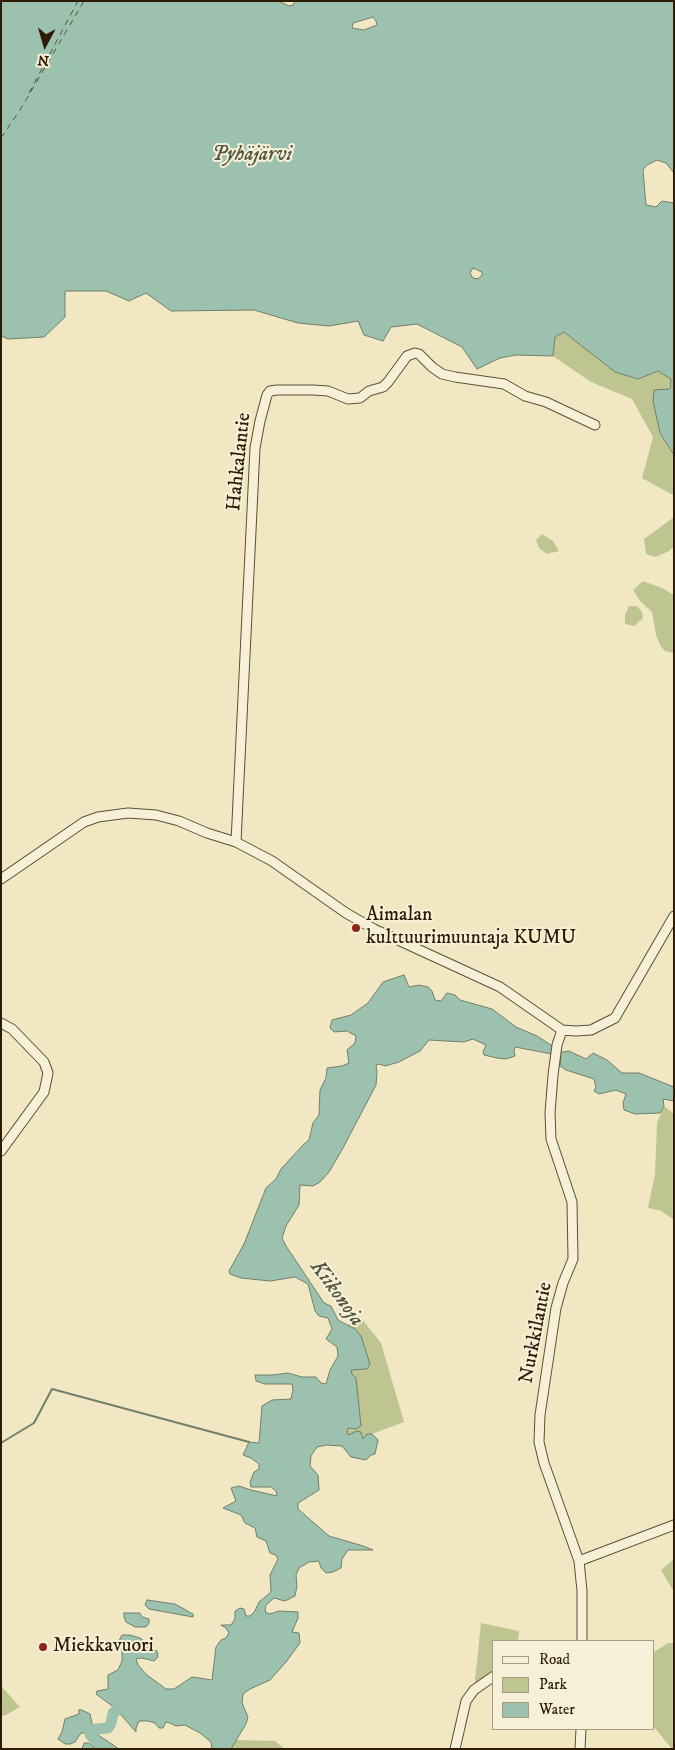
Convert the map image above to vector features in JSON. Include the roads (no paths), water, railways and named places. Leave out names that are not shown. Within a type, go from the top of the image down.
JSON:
[{"type":"street","name":"Hahkalantie","points":[[236,842],[255,448],[260,421],[267,395],[270,391],[328,391],[348,399],[360,398],[369,391],[383,387],[407,356],[415,353],[419,354],[442,374],[504,384],[525,396],[546,402],[595,425]]},
{"type":"street","points":[[1,878],[84,822],[128,813],[156,814],[236,842],[272,861],[346,913],[374,929],[500,987],[562,1030],[576,1031],[591,1030],[615,1018],[674,916]]},
{"type":"street","points":[[1,1024],[12,1030],[44,1062],[48,1073],[44,1092],[1,1151]]},
{"type":"street","name":"Nurkkilantie","points":[[562,1030],[556,1052],[551,1104],[551,1139],[572,1202],[573,1259],[563,1283],[556,1308],[541,1409],[539,1442],[544,1463],[579,1561],[582,1591],[582,1640]]},
{"type":"street","points":[[579,1561],[674,1525]]},
{"type":"street","points":[[455,1749],[466,1701],[474,1690],[492,1677]]},
{"type":"street","points":[[580,1749],[581,1730]]},
{"type":"water","name":"Pyhäjärvi","points":[[1,1],[279,1],[289,6],[293,5],[295,1],[674,1],[674,173],[666,163],[657,160],[647,165],[643,170],[646,205],[656,207],[662,201],[674,203],[674,455],[660,433],[653,401],[654,390],[670,389],[671,379],[658,371],[638,379],[615,372],[564,332],[555,337],[553,356],[516,355],[500,358],[477,369],[462,347],[417,324],[391,327],[383,341],[364,335],[358,321],[329,326],[298,323],[254,310],[171,311],[146,293],[129,301],[106,291],[65,291],[65,317],[44,337],[8,339],[1,336]],"holes":[[[373,17],[377,25],[364,30],[352,28],[353,23]],[[473,268],[482,272],[478,279],[473,278],[470,273]]]},
{"type":"water","points":[[404,975],[409,987],[419,985],[428,987],[432,991],[435,1000],[441,1001],[447,993],[455,995],[460,1000],[492,1009],[516,1027],[537,1036],[563,1052],[569,1051],[586,1059],[593,1053],[607,1060],[622,1073],[639,1073],[674,1087],[674,1101],[663,1099],[664,1106],[660,1113],[635,1114],[624,1110],[623,1103],[626,1094],[616,1090],[599,1094],[594,1091],[596,1087],[594,1079],[566,1070],[560,1066],[561,1058],[552,1054],[515,1047],[515,1056],[506,1059],[497,1058],[484,1055],[483,1052],[486,1045],[473,1039],[464,1042],[429,1040],[420,1051],[399,1062],[385,1066],[376,1065],[376,1085],[343,1148],[329,1172],[320,1182],[313,1186],[300,1185],[299,1205],[286,1226],[282,1238],[324,1303],[331,1306],[338,1320],[355,1329],[361,1336],[370,1364],[367,1369],[351,1370],[356,1378],[361,1426],[356,1429],[348,1428],[347,1432],[348,1435],[357,1431],[361,1432],[363,1439],[367,1434],[372,1434],[378,1440],[375,1454],[366,1460],[351,1457],[342,1446],[327,1445],[317,1447],[311,1456],[310,1466],[318,1475],[319,1490],[298,1503],[298,1509],[329,1536],[373,1550],[348,1550],[342,1559],[341,1568],[333,1572],[326,1573],[321,1568],[319,1561],[309,1562],[299,1568],[296,1575],[297,1586],[295,1596],[285,1601],[274,1598],[266,1605],[265,1612],[270,1614],[279,1611],[298,1612],[298,1618],[292,1632],[299,1633],[300,1643],[270,1680],[243,1694],[242,1703],[248,1717],[246,1724],[231,1749],[212,1749],[211,1742],[200,1733],[185,1725],[176,1726],[166,1722],[163,1728],[159,1728],[155,1723],[139,1721],[136,1732],[115,1708],[96,1694],[97,1691],[108,1689],[108,1675],[118,1670],[122,1661],[122,1650],[119,1641],[122,1635],[140,1638],[143,1640],[145,1647],[157,1651],[158,1657],[154,1661],[142,1658],[136,1659],[138,1665],[147,1675],[166,1689],[174,1689],[192,1677],[212,1680],[216,1647],[229,1633],[221,1625],[231,1625],[235,1619],[235,1611],[240,1608],[244,1609],[246,1616],[250,1616],[255,1611],[259,1602],[271,1592],[270,1575],[278,1559],[276,1555],[270,1553],[266,1541],[257,1537],[255,1528],[245,1523],[241,1515],[223,1508],[236,1501],[231,1488],[239,1486],[277,1496],[276,1491],[271,1487],[251,1487],[250,1482],[254,1472],[259,1469],[259,1464],[243,1455],[249,1442],[259,1443],[262,1406],[272,1400],[291,1399],[292,1384],[265,1384],[256,1381],[255,1375],[288,1373],[302,1377],[316,1377],[321,1383],[326,1384],[330,1370],[338,1356],[337,1347],[326,1339],[332,1329],[328,1318],[319,1316],[315,1311],[308,1284],[295,1277],[270,1281],[241,1278],[230,1274],[229,1271],[244,1244],[266,1188],[276,1179],[281,1169],[309,1140],[313,1123],[319,1115],[320,1090],[326,1078],[327,1068],[349,1063],[347,1050],[355,1043],[356,1036],[347,1031],[334,1032],[330,1028],[332,1020],[351,1015],[368,1003],[383,982]]},
{"type":"water","points":[[147,1600],[175,1604],[193,1614],[193,1617],[149,1609],[145,1605]]},
{"type":"water","points":[[124,1613],[140,1613],[142,1617],[149,1619],[149,1623],[146,1627],[135,1627],[126,1622]]},
{"type":"water","points":[[79,1710],[90,1714],[94,1732],[119,1749],[82,1749],[84,1743],[96,1746],[86,1733],[81,1733],[75,1742],[70,1744],[65,1744],[58,1739],[65,1719],[79,1714]]},
{"type":"waterway","points":[[1,1443],[34,1423],[52,1389],[249,1442]]},
{"type":"waterway","name":"Kiikonoja","points":[[100,1749],[101,1745],[90,1735],[90,1731],[108,1728],[113,1713],[130,1706]]},
{"type":"place","name":"Aimalan kulttuurimuuntaja KUMU","points":[[356,928]]},
{"type":"place","name":"Miekkavuori","points":[[43,1647]]}]
